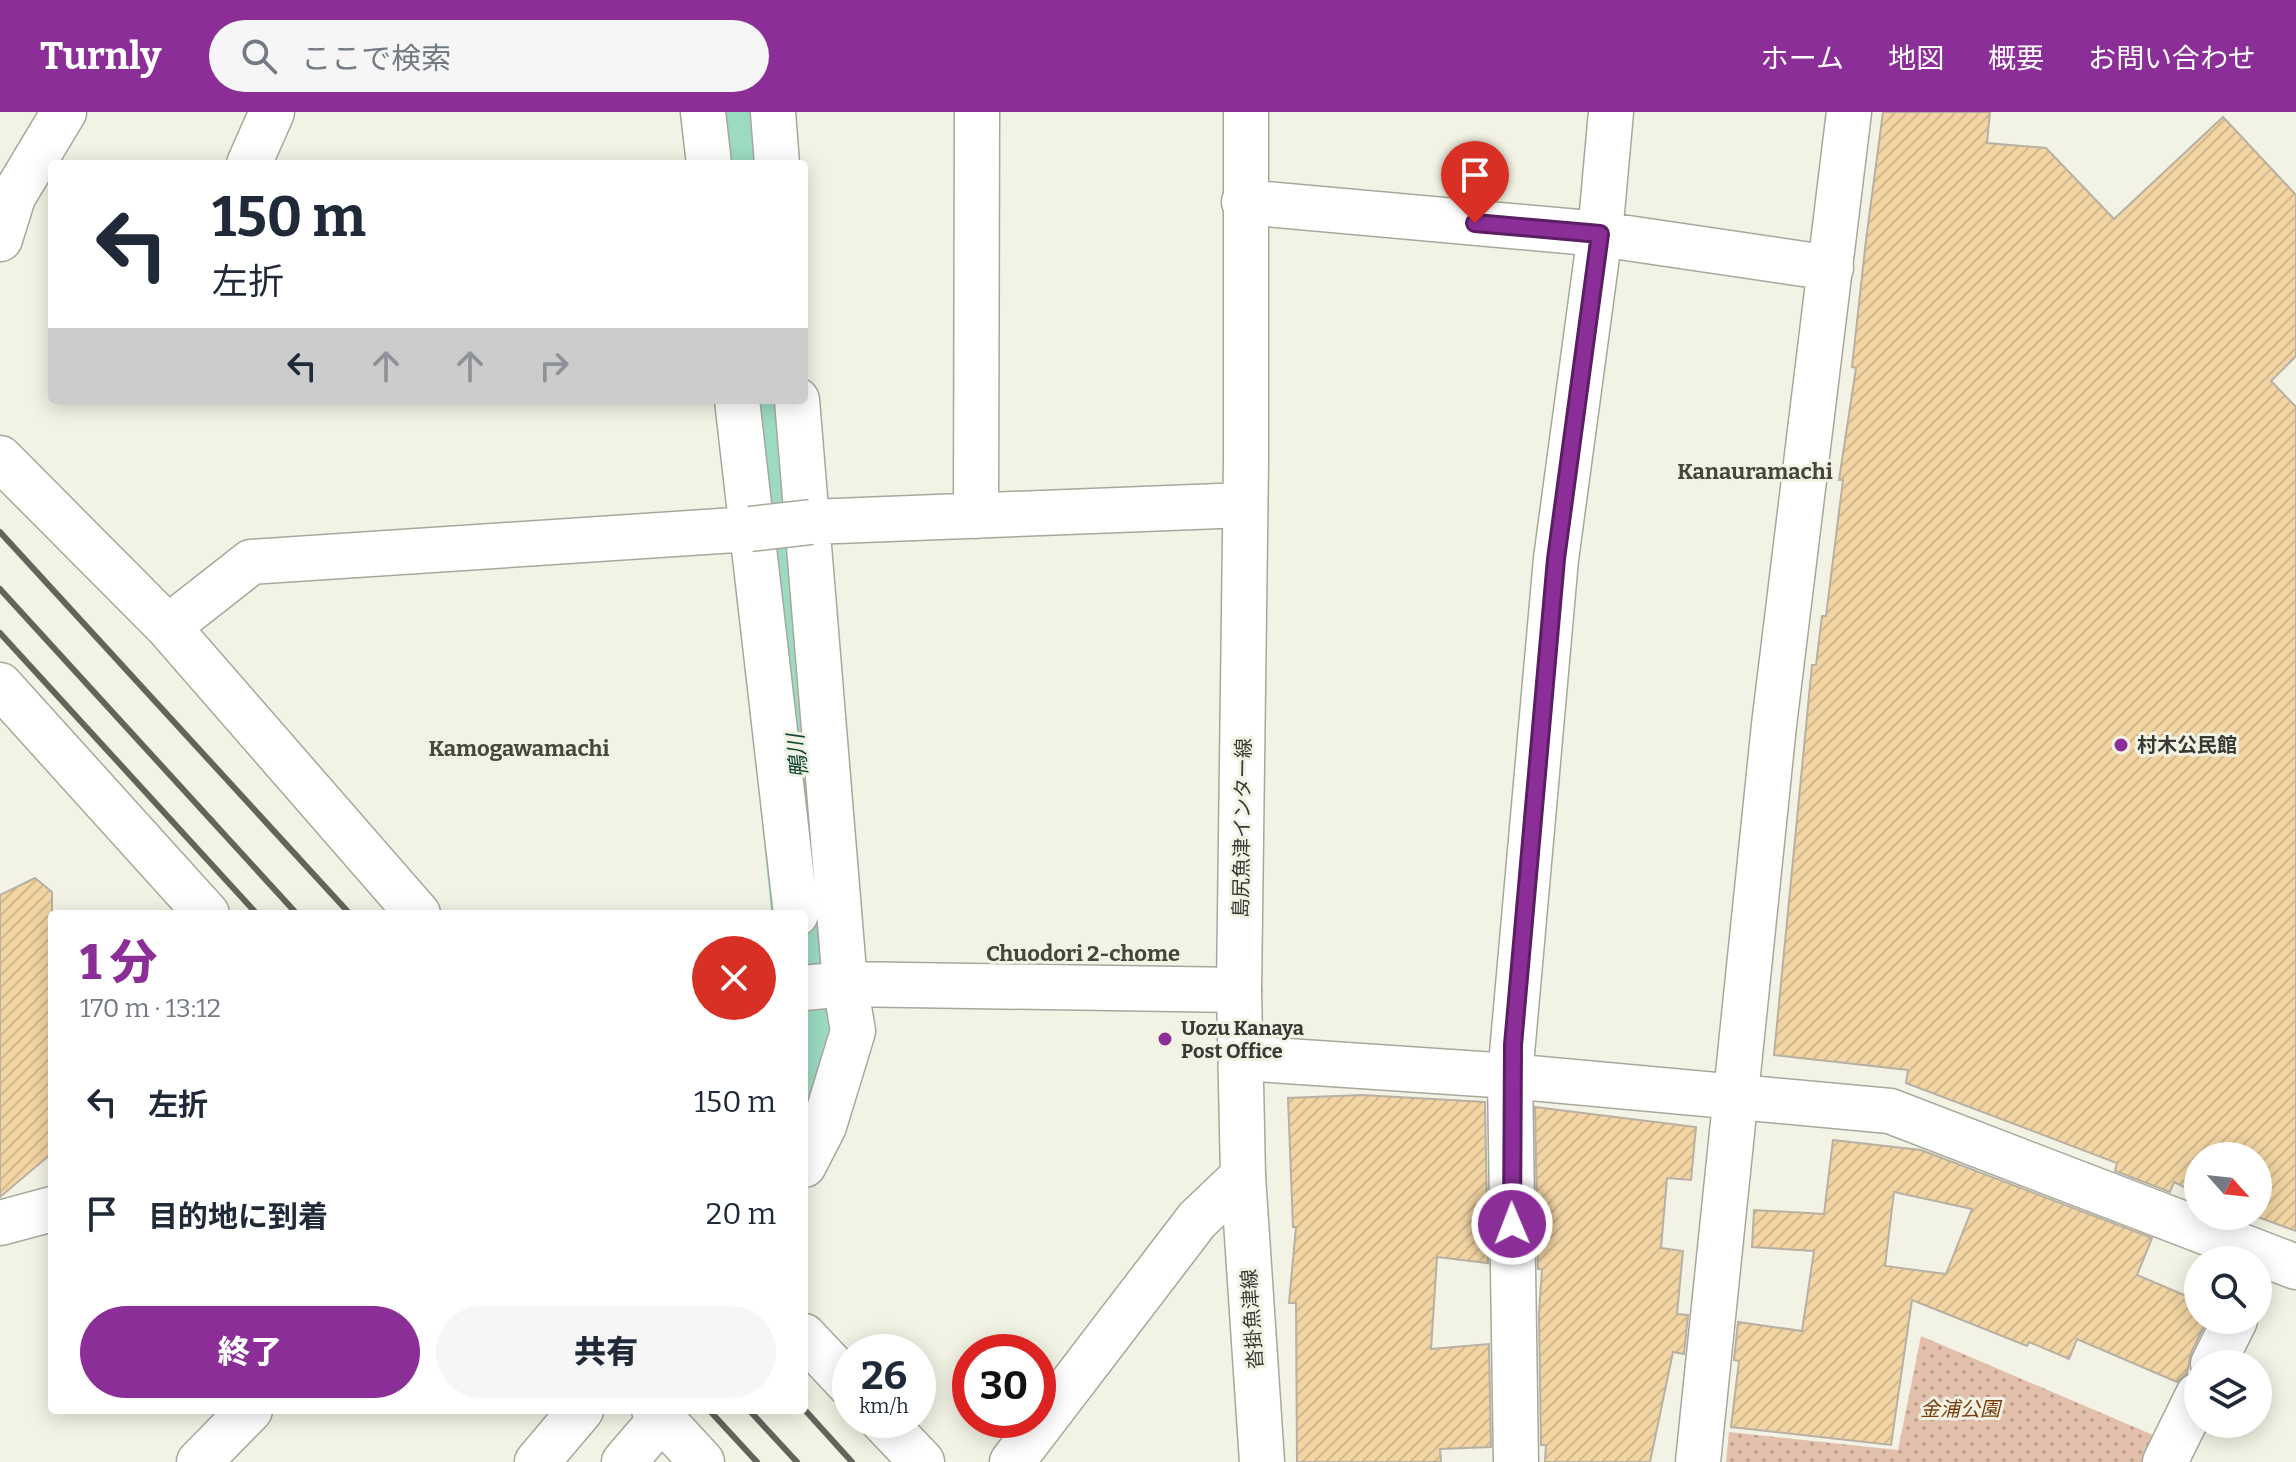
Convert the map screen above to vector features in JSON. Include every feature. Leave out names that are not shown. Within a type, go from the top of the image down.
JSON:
[{"type":"street","points":[[0,239],[13,197],[64,112]]},
{"type":"street","points":[[251,160],[272,112]]},
{"type":"street","points":[[703,112],[709,160]]},
{"type":"street","points":[[773,112],[777,160]]},
{"type":"street","points":[[976,516],[977,112]]},
{"type":"street","name":"島尻魚津インター線","points":[[1243,1176],[1239,990],[1246,112]]},
{"type":"street","points":[[1516,1462],[1510,1076],[1556,559],[1600,234],[1611,112]]},
{"type":"street","points":[[1698,1462],[1733,1098],[1774,725],[1849,112]]},
{"type":"street","points":[[1244,202],[1600,234],[1831,268]]},
{"type":"street","points":[[737,404],[796,910]]},
{"type":"street","points":[[797,404],[812,987],[853,1031],[824,1126],[808,1157]]},
{"type":"street","points":[[0,458],[168,627],[415,910]]},
{"type":"street","points":[[168,627],[251,562],[750,529],[811,522],[1245,505]]},
{"type":"street","points":[[0,685],[203,910]]},
{"type":"street","points":[[812,987],[1239,990]]},
{"type":"street","points":[[1242,1058],[1286,1058],[1510,1076],[1890,1111],[2274,1265]]},
{"type":"street","points":[[1012,1462],[1197,1220],[1243,1176]]},
{"type":"street","name":"沓掛魚津線","points":[[1243,1176],[1262,1462]]},
{"type":"street","points":[[0,1223],[48,1210]]},
{"type":"street","points":[[808,1340],[832,1366]]},
{"type":"street","points":[[199,1462],[246,1414]]},
{"type":"street","points":[[537,1462],[578,1414]]},
{"type":"street","points":[[624,1462],[657,1414],[702,1462]]},
{"type":"street","points":[[2165,1462],[2184,1423]]},
{"type":"street","points":[[899,1438],[922,1462]]},
{"type":"green space","name":"金浦公園","points":[[1921,1336],[2160,1438],[2149,1462],[1726,1462],[1729,1432],[1898,1450]]},
{"type":"building","name":"村木公民館","points":[[1883,112],[1990,112],[1987,143],[2046,148],[2114,219],[2223,117],[2296,195],[2296,356],[2271,381],[2296,407],[2296,1231],[2272,1222],[2272,1142],[2184,1142],[2184,1187],[2174,1182],[2170,1192],[2115,1171],[2117,1163],[1906,1083],[1908,1070],[1774,1055],[1812,665],[1816,665],[1822,616],[1826,616],[1843,480],[1839,480],[1856,368],[1852,367]]},
{"type":"building","points":[[35,878],[52,892],[52,910],[48,910],[48,1156],[0,1197],[0,895]]},
{"type":"building","points":[[1362,1095],[1485,1102],[1488,1263],[1437,1257],[1431,1349],[1489,1344],[1491,1447],[1440,1449],[1441,1462],[1297,1462],[1296,1303],[1289,1303],[1296,1227],[1293,1227],[1288,1098]]},
{"type":"building","points":[[1535,1107],[1696,1127],[1691,1180],[1667,1178],[1661,1248],[1683,1251],[1677,1314],[1688,1315],[1684,1354],[1673,1352],[1650,1462],[1545,1462],[1546,1445],[1541,1445],[1539,1314],[1542,1269],[1538,1269]]},
{"type":"building","points":[[1833,1140],[1921,1150],[2152,1238],[2137,1275],[2184,1295],[2184,1334],[2200,1334],[2192,1350],[2184,1350],[2184,1376],[2177,1382],[2077,1339],[2069,1359],[2029,1342],[2027,1346],[1912,1300],[1891,1445],[1731,1427],[1739,1361],[1734,1360],[1738,1322],[1802,1331],[1814,1251],[1752,1247],[1754,1210],[1824,1214]],"holes":[[[1894,1192],[1972,1209],[1946,1274],[1885,1266]]]},
{"type":"waterway","name":"鴨川","points":[[730,112],[736,160]]},
{"type":"waterway","name":"鴨川","points":[[761,404],[824,1029],[808,1094]]},
{"type":"railway","points":[[0,532],[346,910]]},
{"type":"railway","points":[[0,589],[293,910]]},
{"type":"railway","points":[[0,633],[253,910]]},
{"type":"railway","points":[[808,1413],[852,1462]]},
{"type":"railway","points":[[713,1414],[757,1462]]},
{"type":"railway","points":[[753,1414],[797,1462]]},
{"type":"place","name":"村木公民館","points":[[2121,745]]},
{"type":"place","name":"Uozu Kanaya Post Office","points":[[1165,1039]]},
{"type":"district","name":"Kanauramachi","points":[[1755,471]]},
{"type":"district","name":"Kamogawamachi","points":[[519,748]]},
{"type":"district","name":"Chuodori 2-chome","points":[[1083,953]]},
{"type":"route","points":[[1475,223],[1600,234],[1556,559],[1510,1076],[1512,1224]]}]
